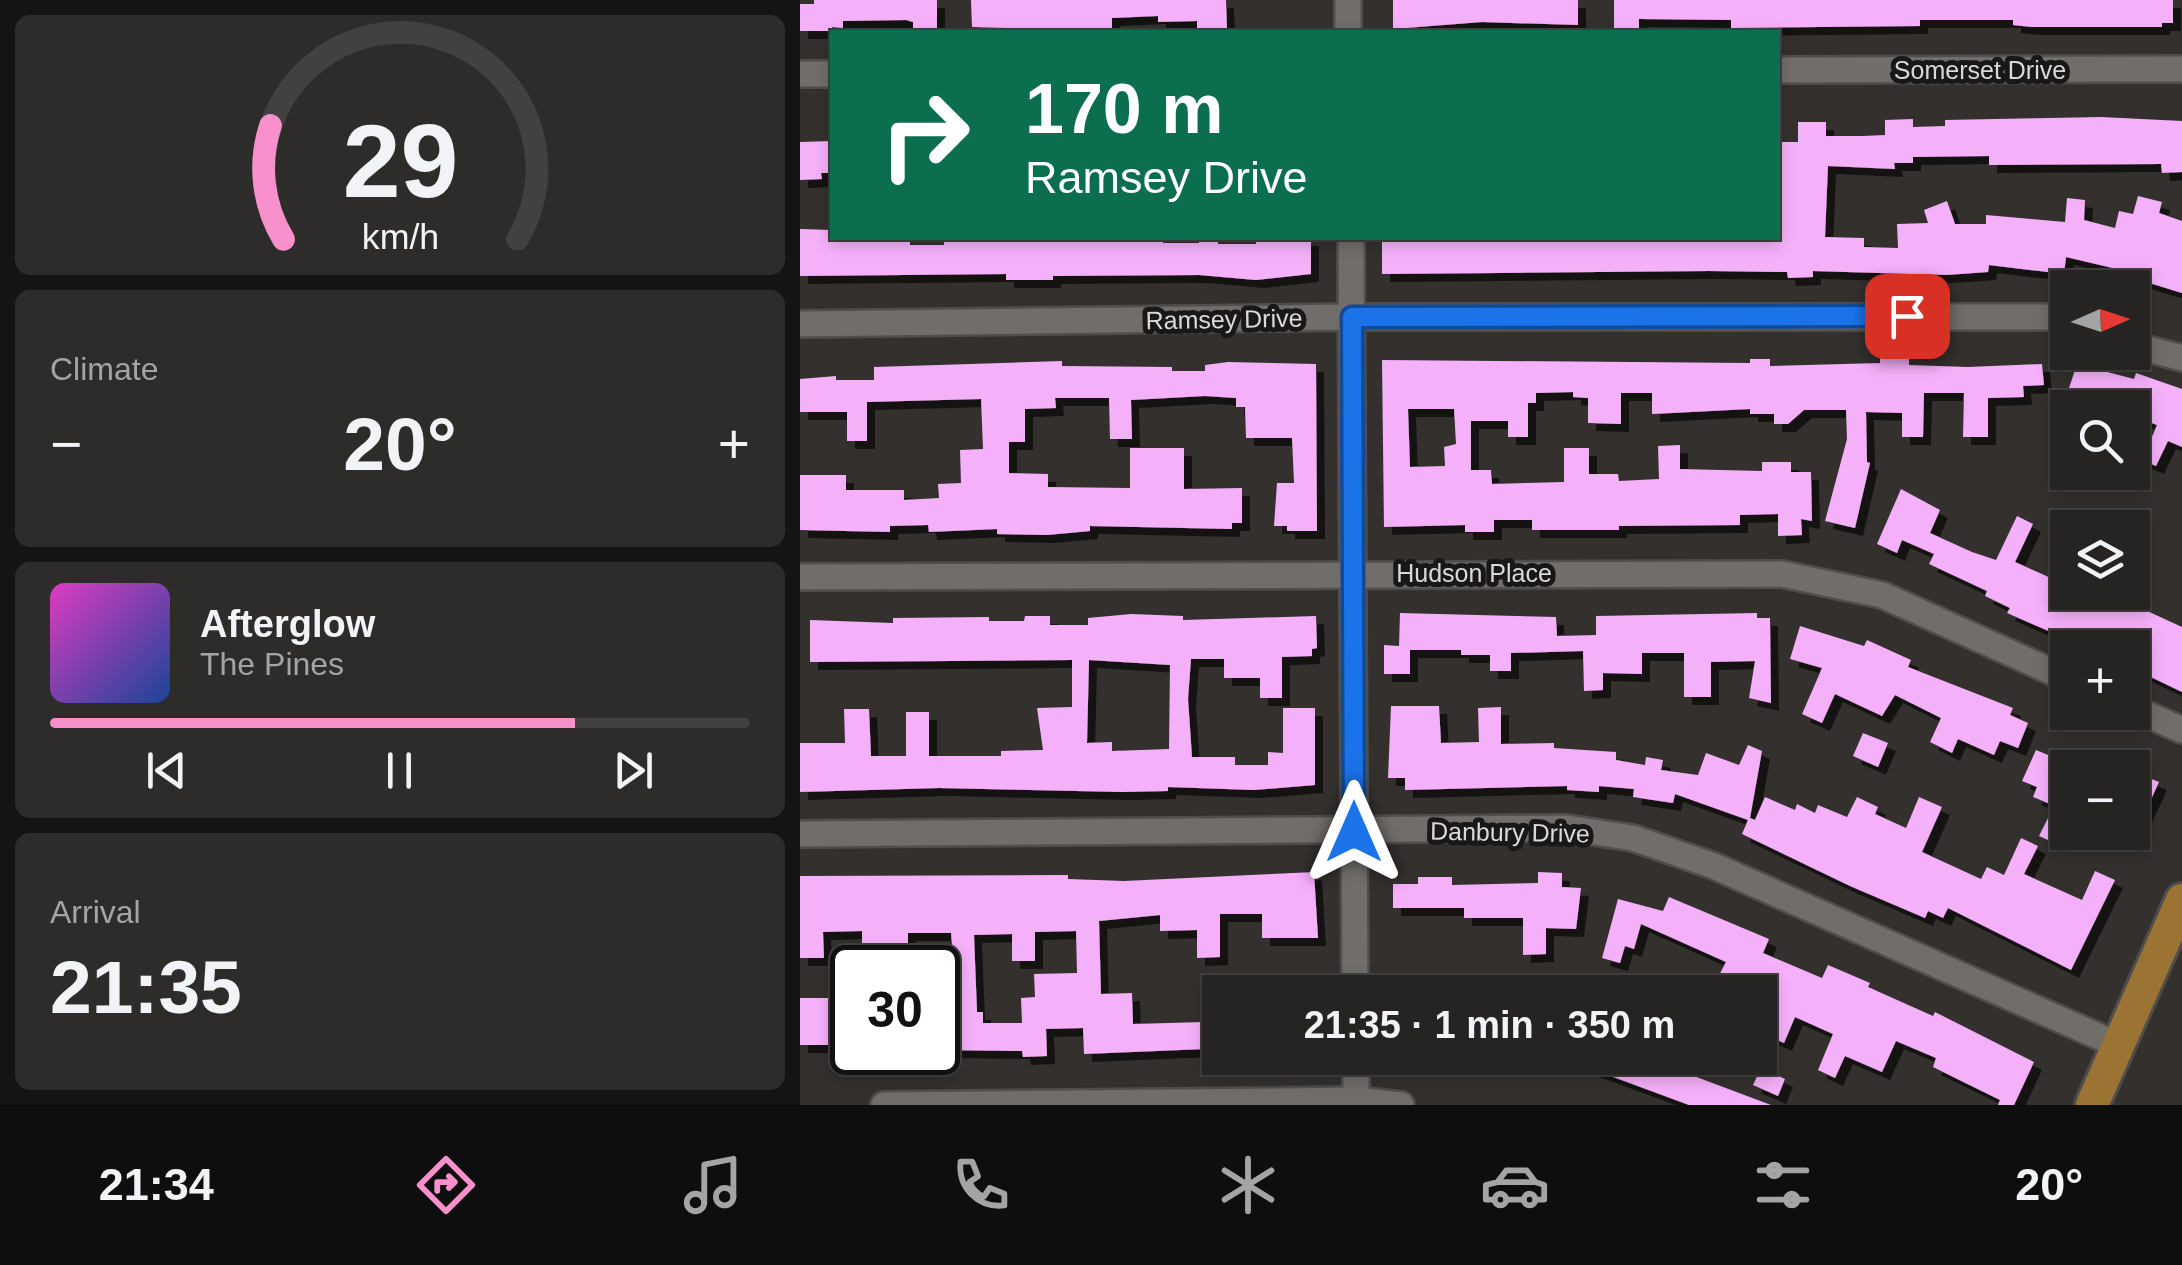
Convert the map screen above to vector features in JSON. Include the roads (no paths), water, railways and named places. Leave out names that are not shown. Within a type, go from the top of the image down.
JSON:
[{"type":"main road","points":[[2092,1105],[2182,900]]},
{"type":"street","points":[[1348,0],[1348,30]]},
{"type":"street","name":"Somerset Drive","points":[[1780,70],[2182,70]]},
{"type":"street","points":[[800,74],[830,74]]},
{"type":"street","points":[[1351,240],[1355,975]]},
{"type":"street","name":"Ramsey Drive","points":[[800,324],[1352,317],[2050,318]]},
{"type":"street","points":[[2150,350],[2182,358]]},
{"type":"street","name":"Hudson Place","points":[[800,577],[1782,574],[1882,595],[2050,670]]},
{"type":"street","points":[[2150,716],[2182,730]]},
{"type":"street","name":"Danbury Drive","points":[[800,834],[1567,828],[1633,838],[1714,866],[2118,1045]]},
{"type":"street","points":[[1356,1075],[1356,1100]]},
{"type":"street","points":[[884,1105],[1356,1100],[1401,1105]]}]
